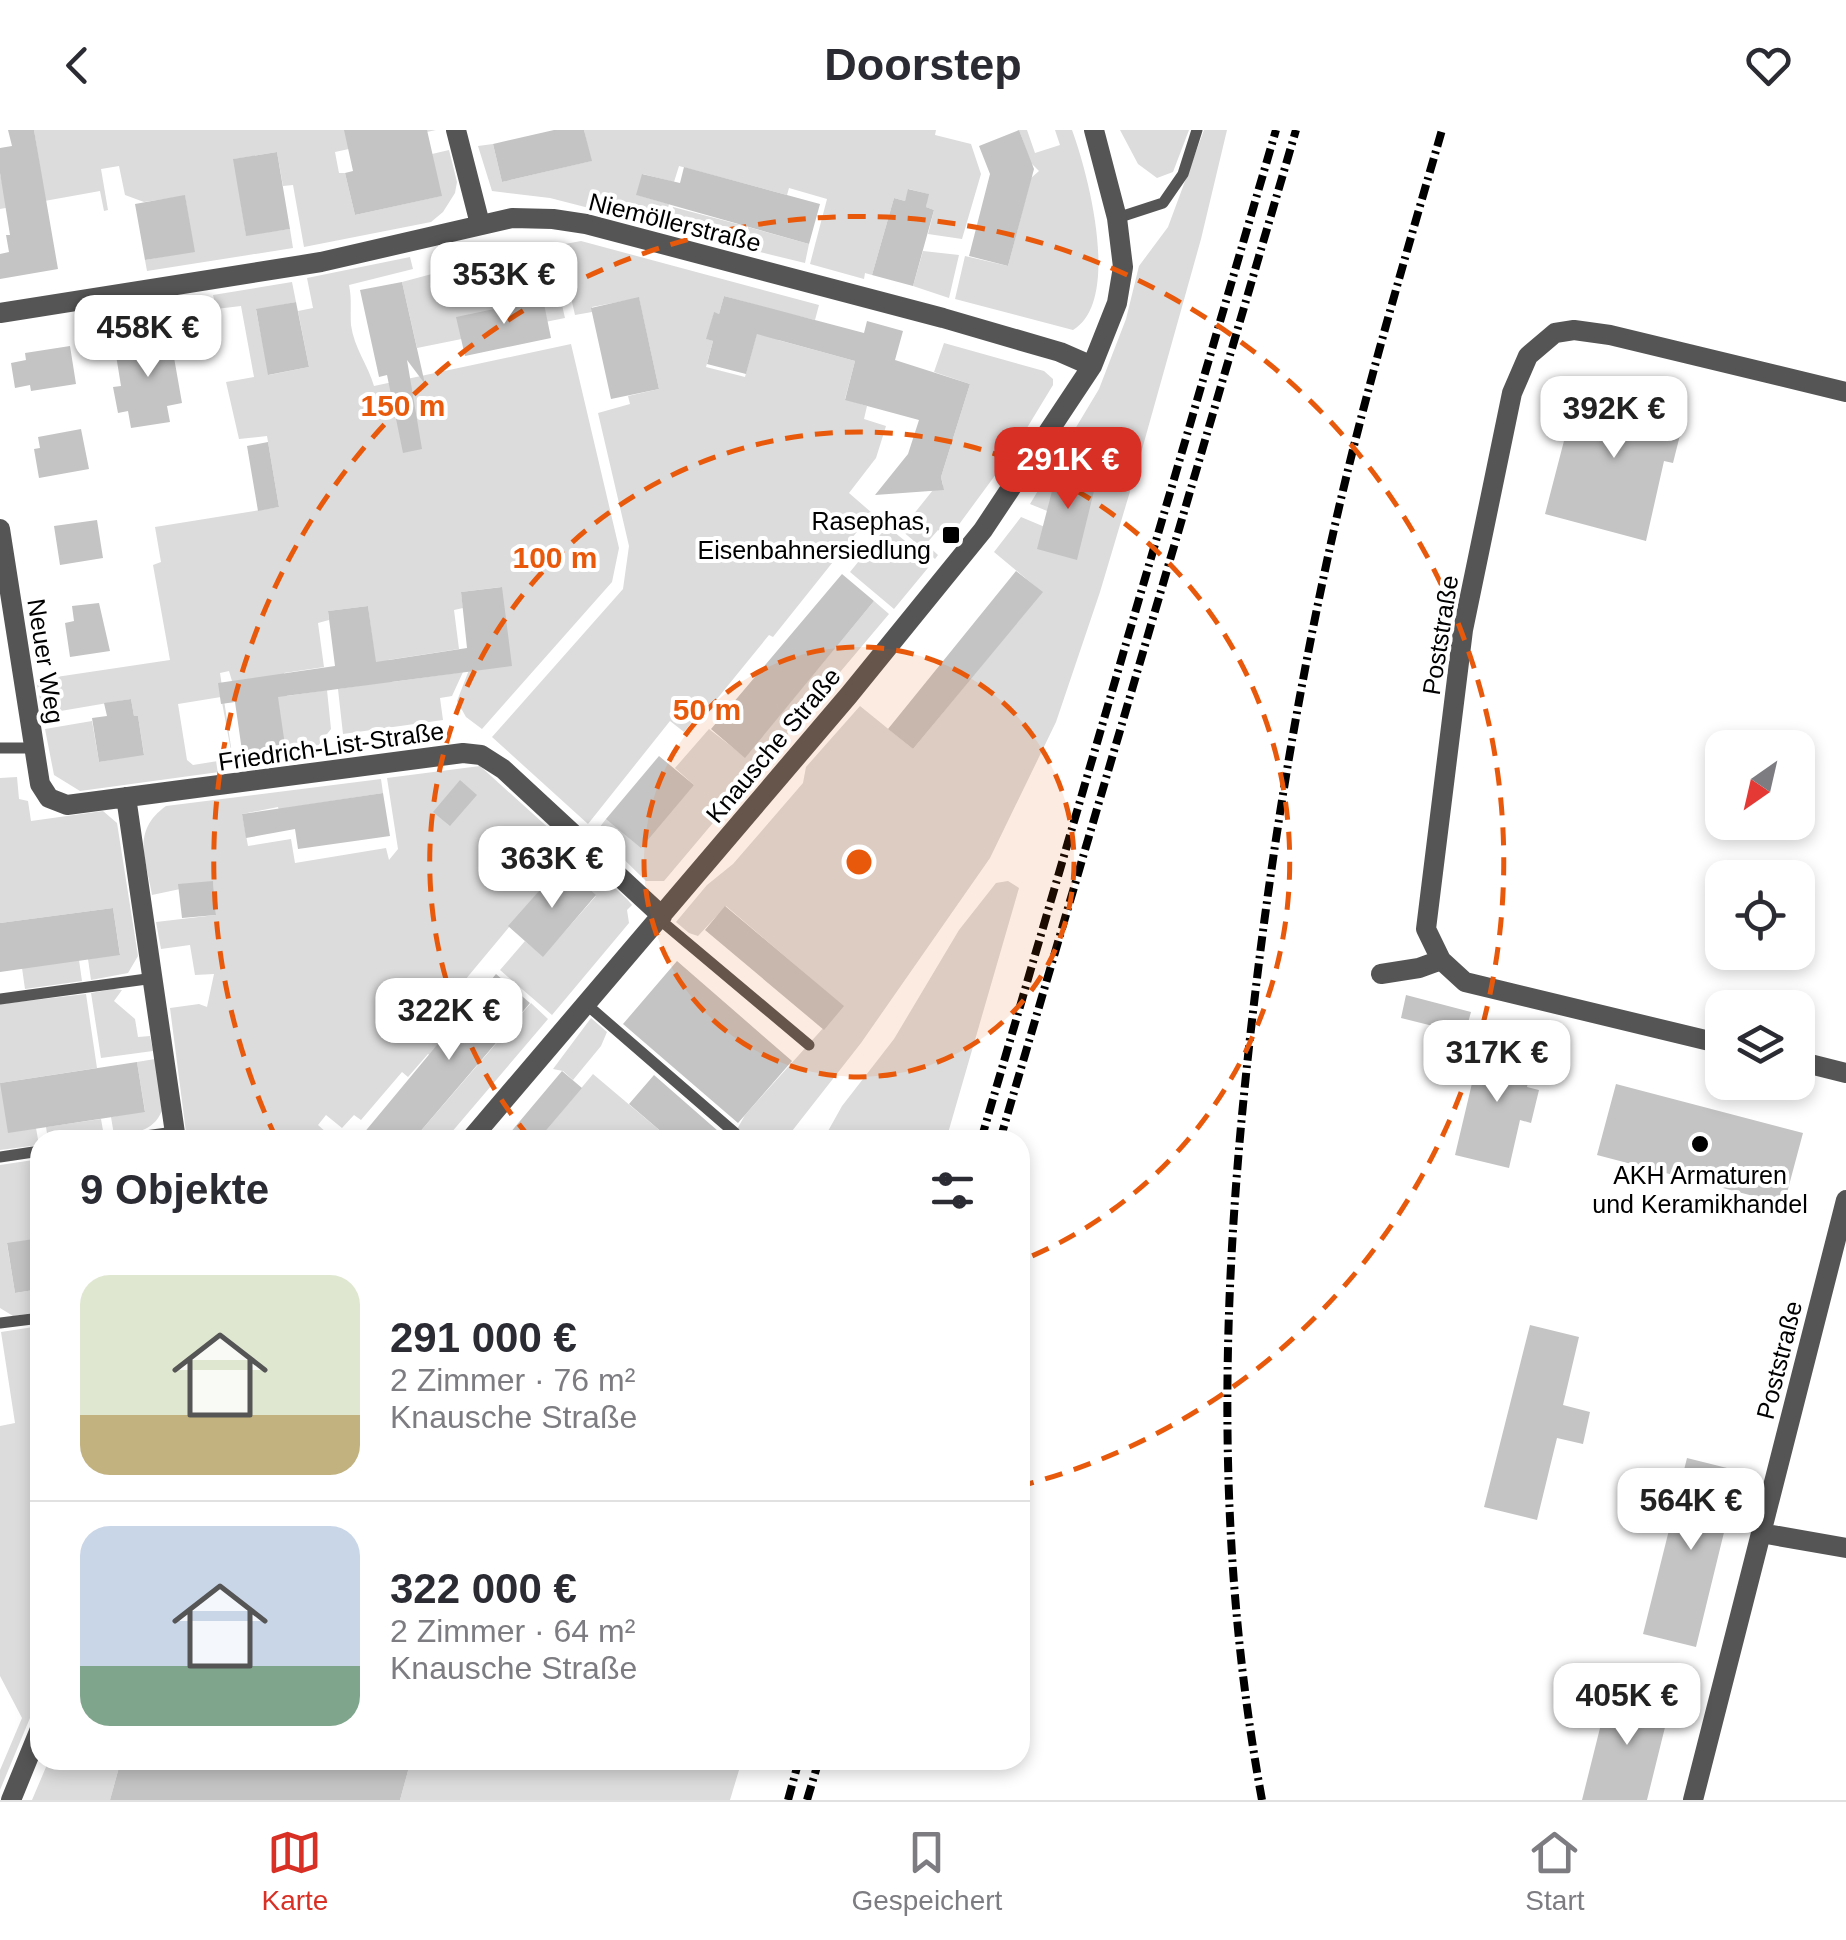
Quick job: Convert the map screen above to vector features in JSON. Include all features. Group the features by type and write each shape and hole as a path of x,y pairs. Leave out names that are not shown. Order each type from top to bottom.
{"street":[{"path":"456,130 480,224"},
{"name":"Knausche Straße","path":"479,1130 661,918 982,530 1092,366 1122,282 1122,242 1094,130"},
{"name":"Niemöllerstraße","path":"0,313 321,262 480,224 533,218 586,224 943,318 1060,352 1092,366"},
{"name":"Poststraße","path":"1441,960 1426,929 1463,630 1512,393 1528,356 1555,334 1574,330 1610,334 1846,392"},
{"name":"Neuer Weg","path":"0,530 40,784 48,798"},
{"name":"Friedrich-List-Straße","path":"48,798 67,805 463,753 481,755 503,769 661,918"},
{"path":"126,797 174,1130"},
{"path":"1381,974 1441,960 1464,982 1705,1040"},
{"path":"1815,1065 1846,1073"},
{"name":"Poststraße","path":"1693,1800 1846,1200"},
{"path":"1761,1533 1846,1548"},
{"path":"11,1800 30,1753"}],"lane":[{"path":"1117,218 1163,203 1183,174 1198,130"},
{"path":"0,748 34,748"},
{"path":"661,918 809,1045"},
{"path":"0,999 154,978"},
{"path":"586,1004 732,1130"},
{"path":"0,1157 30,1152"},
{"path":"0,1324 30,1320"}],"shaded area":[{"path":"34,130 436,130 335,152 339,173 345,173 355,215 441,196 432,154 449,150 457,182 443,212 431,222 304,247 293,185 283,186 277,152 234,159 246,235 290,229 293,248 147,271 145,260 194,251 185,196 144,202 125,195 119,166 101,169 108,210 104,211 100,191 0,209 0,173 3,187 42,181"},
{"path":"584,130 936,130 935,135 971,144 981,174 962,239 928,234 934,210 926,207 928,194 909,189 905,201 894,198 872,275 865,273 864,279 810,264 827,199 789,188 787,195 679,166 674,182 643,174 637,195 669,204 663,227 550,198 492,191 478,146 493,144 502,182 591,161"},
{"path":"1019,130 1027,130 1035,153 1060,145 1055,130 1072,130 1086,175 1097,235 1096,293 1088,315 1073,330 955,299 965,256 1008,266 1031,178 1039,171 1031,163"},
{"path":"1120,130 1189,130 1173,172 1157,178 1138,164"},
{"path":"1204,130 1227,130 1201,239 1100,592 1056,722 990,858 861,1043 793,1130 737,1130 745,1115 843,1006 726,906 698,936 676,922 803,783 806,767 860,706 913,749 1042,592 994,552 1021,517 1052,530 1057,515 1030,504 1099,389 1126,319 1139,266 1168,227"},
{"path":"673,207 741,225 736,246 667,229"},
{"path":"748,227 809,244 805,263 743,248"},
{"path":"581,241 819,305 815,320 786,313 778,340 855,361 845,399 867,406 864,419 886,426 876,458 849,493 872,513 773,637 769,635 699,721 695,718 684,732 670,721 588,824 492,737 623,589 629,546 598,413 630,404 628,396 659,389 639,298 592,307 592,312 575,315 560,249","holes":["724,296 764,307 745,377 706,367 713,341 707,339 714,313 719,314"]},
{"path":"543,246 550,252 565,318 417,348 402,282 443,271 446,281 464,277 462,266"},
{"path":"923,251 959,255 949,298 913,286"},
{"path":"410,257 413,269 349,285 351,325 374,386 571,344 619,548 612,582 482,729 466,717 457,701 501,587 461,592 463,608 454,610 459,649 388,660 392,682 463,672 452,696 440,698 443,720 343,734 338,689 378,683 368,606 328,611 329,620 318,623 324,667 284,673 287,696 327,690 331,729 307,760 245,769 243,758 286,752 232,681 229,671 220,673 234,767 221,697 178,704 187,760 193,765 218,761 219,772 80,791 54,775 45,729 92,721 99,762 144,754 131,699 43,714 36,680 170,660 153,565 161,562 155,527 279,507 267,436 239,439 226,382 254,377 241,306 216,309 213,295 292,282 296,302 256,310 269,375 309,367 298,311 313,308 307,278"},
{"path":"944,343 1044,371 1053,379 1053,385 1013,451 949,538 938,530 926,544 938,555 935,559 901,530 933,490 943,485 941,477 970,384 934,372"},
{"path":"877,518 932,563 894,609 850,572 884,530 875,521"},
{"path":"874,601 889,614 664,881 646,881 596,832 606,819 694,785 675,768 709,729 745,757"},
{"path":"480,766 627,899 632,905 627,910 629,923 552,1015 500,970 525,941 543,956 596,896 561,865 435,1016 449,1029 439,1041 452,1052 441,1064 428,1054 408,1077 402,1072 361,1120 354,1115 342,1128 326,1115 318,1125 324,1130 186,1130 170,1008 199,1004 207,1007 214,974 195,975 190,945 161,949 156,922 216,915 213,882 152,895 144,846 148,825 166,806 381,779 383,793 293,807 280,815 278,807 242,814 248,846 291,839 295,863 386,848 389,860 398,849 387,778"},
{"path":"17,777 19,799 28,801 31,821 103,811 117,823 138,956 128,973 91,980 88,959 120,954 113,908 0,923 0,778"},
{"path":"1008,881 1019,888 949,1130 829,1130 842,1106 894,1039 959,930 996,883"},
{"path":"79,960 82,981 25,989 22,968"},
{"path":"122,990 114,1001 135,1019 138,1037 150,1036 153,1051 101,1058 91,993"},
{"path":"86,994 97,1068 0,1083 0,1004"},
{"path":"531,1003 548,1019 454,1130 422,1130"},
{"path":"591,1018 607,1032 601,1046 573,1080 563,1071 553,1069"},
{"path":"155,1059 162,1111 153,1124 141,1130 113,1130 111,1117 145,1111 137,1062"},
{"path":"593,1074 659,1130 546,1130"},
{"path":"0,1083 36,1130 30,1130 30,1146 0,1150"},
{"path":"101,1119 103,1130 46,1130 46,1127"},
{"path":"30,1160 30,1240 7,1244 15,1293 30,1291 30,1313 13,1316 0,1308 0,1165"},
{"path":"30,1328 30,1718 0,1790 0,1770 22,1718 0,1676 0,1426 15,1423 1,1332"},
{"path":"45,1770 118,1770 110,1800 32,1800"},
{"path":"408,1770 739,1770 730,1800 400,1800"}],"building":[{"path":"8,130 34,130 58,269 0,279 0,254 9,252 6,235 10,235 0,173 0,148 12,146"},
{"path":"344,130 427,130 442,196 355,215 345,173 353,171"},
{"path":"554,130 584,130 592,161 502,182 493,144"},
{"path":"1019,130 1034,169 1008,266 969,256 990,174 979,146"},
{"path":"277,152 290,229 246,236 233,159"},
{"path":"684,167 820,204 809,244 636,195 642,174 680,183"},
{"path":"908,189 929,194 926,207 934,210 913,286 872,275 894,198 905,201"},
{"path":"185,195 195,252 145,260 135,204"},
{"path":"402,282 425,384 407,360 422,449 403,453 387,375 379,377 360,290"},
{"path":"724,296 864,333 867,321 903,331 895,360 970,384 941,477 944,490 875,495 908,454 919,420 845,400 855,361 757,334 746,374 707,364 713,341 706,339 714,312 719,314"},
{"path":"639,297 659,389 611,399 591,308"},
{"path":"188,299 194,326 170,331 165,302"},
{"path":"543,299 551,338 465,356 456,317"},
{"path":"296,302 309,367 268,375 256,309"},
{"path":"169,329 182,403 167,406 170,422 131,428 128,411 118,413 113,387 121,386 115,349 141,344 140,334"},
{"path":"70,346 76,384 31,391 30,385 15,388 11,363 26,360 25,353"},
{"path":"1579,383 1686,411 1673,463 1664,461 1646,541 1545,514"},
{"path":"81,429 89,469 39,478 34,449 40,448 38,437"},
{"path":"268,442 279,507 258,511 247,446"},
{"path":"1059,464 1098,475 1077,560 1037,549"},
{"path":"97,520 103,558 60,565 54,526"},
{"path":"1016,571 1043,592 913,749 888,729"},
{"path":"842,574 874,601 745,758 711,729"},
{"path":"502,587 512,666 278,697 286,752 243,758 235,702 221,704 218,683 335,666 328,611 368,606 376,662 467,648 461,592"},
{"path":"99,603 110,651 70,657 65,623 74,621 72,606"},
{"path":"131,699 144,755 99,762 92,718 107,716 104,703"},
{"path":"659,756 694,785 641,848 606,819"},
{"path":"460,780 477,795 450,826 433,812"},
{"path":"383,793 390,836 298,849 295,829 246,838 242,814"},
{"path":"562,865 596,895 543,957 508,926"},
{"path":"213,881 216,915 182,918 178,884"},
{"path":"725,906 844,1006 824,1030 705,930"},
{"path":"113,908 120,955 0,972 0,923"},
{"path":"677,961 792,1061 738,1123 623,1024"},
{"path":"496,974 530,1003 422,1130 366,1130"},
{"path":"1406,995 1471,1012 1465,1034 1401,1018"},
{"path":"1482,1041 1535,1053 1527,1087 1539,1090 1531,1123 1520,1120 1509,1168 1455,1155"},
{"path":"137,1062 145,1112 8,1133 0,1083"},
{"path":"562,1071 582,1088 546,1130 512,1130"},
{"path":"654,1075 717,1130 659,1130 629,1104"},
{"name":"AKH Armaturen und Keramikhandel","path":"1616,1084 1803,1133 1784,1204 1597,1155"},
{"path":"30,1240 30,1291 15,1293 7,1243"},
{"path":"1530,1325 1579,1337 1563,1405 1590,1412 1583,1444 1557,1438 1537,1520 1484,1507"},
{"path":"1687,1458 1739,1471 1696,1647 1643,1634"},
{"path":"1610,1688 1671,1703 1647,1800 1582,1800"},
{"path":"118,1770 408,1770 400,1800 110,1800"}],"railway":[{"path":"984,1130 1276,130"},
{"path":"1003,1130 1296,130"},
{"path":"1262,1800 1246,1699 1229,1498 1230,1298 1244,1097 1271,874 1312,635 1361,419 1442,130"},
{"path":"788,1800 796,1770"},
{"path":"807,1800 816,1770"}],"place":[{"name":"Rasephas, Eisenbahnersiedlung","path":"951,535"},
{"name":"AKH Armaturen und Keramikhandel","path":"1700,1144"}]}
